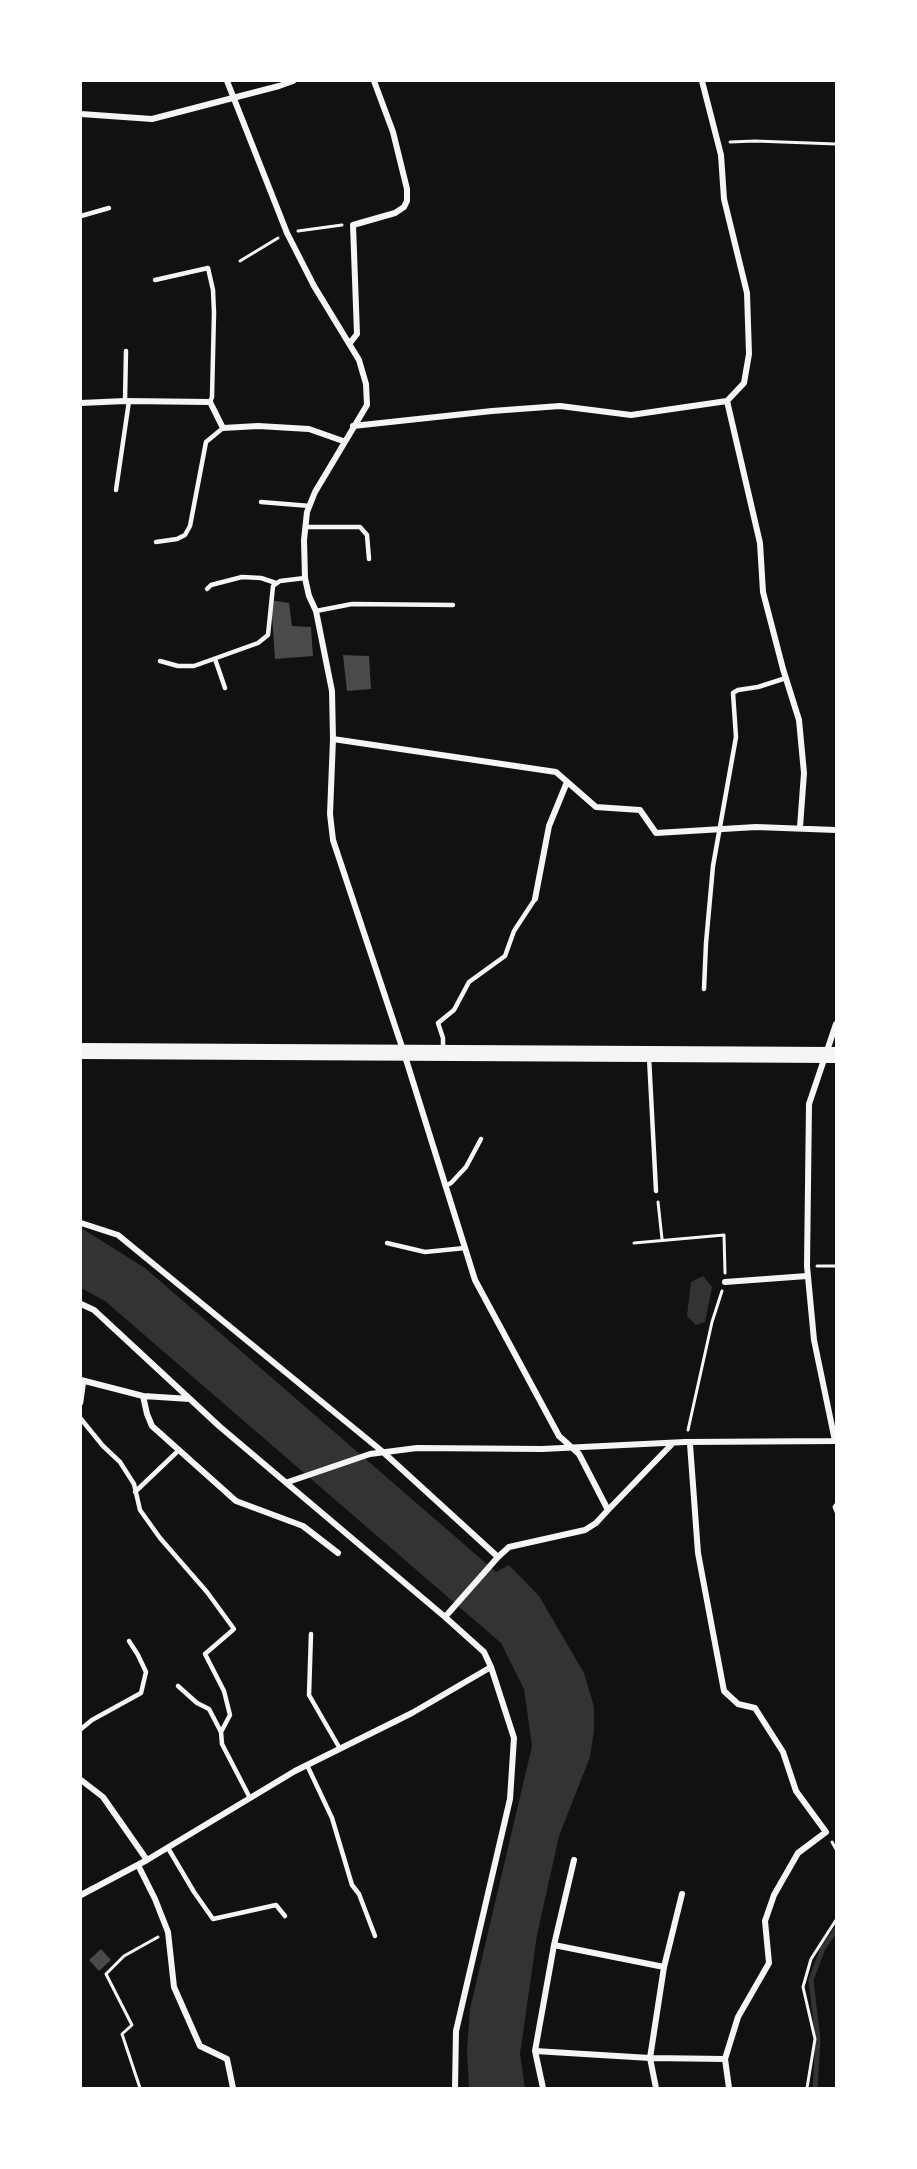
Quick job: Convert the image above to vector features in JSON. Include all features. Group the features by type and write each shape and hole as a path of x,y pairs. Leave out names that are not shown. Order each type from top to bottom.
{"highway":[{"path":"81,1051 831,1055"}],"street":[{"path":"227,81 287,233 314,285 359,360 366,384 367,405 343,441 315,492 304,540 305,578 309,596 316,611 332,692 330,814 333,840 404,1053 475,1280 559,1436 579,1454 608,1510"},
{"path":"81,114 152,119 279,87 293,81"},
{"path":"350,343 357,334 353,225 395,213 404,207 407,201 407,189 393,132 374,81"},
{"path":"353,426 560,406 631,415 727,400 744,383 749,354 747,293 724,199 721,154 702,81"},
{"path":"727,400 760,543 763,591 786,678 800,720 804,773 800,827"},
{"path":"81,403 210,402 223,428 258,426 309,429 343,441"},
{"path":"333,739 556,772 596,807 640,810 656,833 720,828 800,827 836,830"},
{"path":"535,899 549,826 567,782"},
{"path":"290,1481 370,1454 417,1448 542,1449 673,1443 835,1441 814,1340 807,1266 809,1104 831,1055 836,1024"},
{"path":"81,1223 118,1235 383,1452 498,1557"},
{"path":"725,1282 807,1276"},
{"path":"81,1304 94,1310 219,1426 290,1481 484,1652 514,1738 510,1799 456,2031 455,2088"},
{"path":"83,1381 143,1396 190,1399"},
{"path":"143,1396 147,1414 153,1426 236,1501 303,1526 338,1554"},
{"path":"445,1617 509,1547 585,1530 596,1523 673,1443"},
{"path":"687,1443 698,1553 724,1691 738,1704 755,1708 783,1752 796,1791 826,1832 798,1853 774,1895 765,1921 769,1962 738,2017 725,2059 729,2088"},
{"path":"81,1895 168,1848 339,1747 412,1713 490,1667"},
{"path":"81,1780 103,1797 147,1860"},
{"path":"543,2088 535,2051 554,1945 574,1860"},
{"path":"138,1865 168,1932 174,1987 200,2046 227,2059 233,2088"},
{"path":"656,2088 650,2058 664,1967 682,1894"},
{"path":"554,1945 664,1967"},
{"path":"535,2051 650,2058 725,2059"}],"lane":[{"path":"81,216 109,208"},
{"path":"155,280 208,268 213,291 214,313 212,398 210,402"},
{"path":"116,490 127,401 126,351"},
{"path":"156,542 177,539 185,535 190,526 206,442 223,428"},
{"path":"261,501 310,506"},
{"path":"306,527 360,527 367,535 369,559"},
{"path":"207,589 211,585 242,577 261,578 276,584"},
{"path":"160,661 185,666 215,659 258,643 268,635 273,586 280,581 305,578"},
{"path":"316,611 352,604 453,605"},
{"path":"215,659 225,688"},
{"path":"704,989 711,888 736,736 733,693 786,678"},
{"path":"442,1053 443,1038 438,1023 454,1010 469,982 505,956 514,931 535,899"},
{"path":"649,1054 656,1191"},
{"path":"445,1186 451,1183 466,1167 480,1139"},
{"path":"387,1243 425,1252 465,1248"},
{"path":"81,1403 83,1381"},
{"path":"81,1419 103,1446 120,1462 134,1484 140,1510 160,1538 207,1592 234,1629 205,1654 224,1691 230,1715 221,1732"},
{"path":"135,1492 179,1450"},
{"path":"311,1634 309,1695 339,1747"},
{"path":"81,1729 92,1720 141,1693 146,1672 129,1641"},
{"path":"178,1686 197,1703 209,1709 221,1732 222,1744 250,1798"},
{"path":"307,1765 332,1818 352,1885 359,1894 375,1936"},
{"path":"168,1848 213,1919 276,1905 285,1916"}],"path":[{"path":"718,142 836,144"},
{"path":"656,1191 662,1239"},
{"path":"634,1243 724,1235 725,1282 712,1322 687,1443"},
{"path":"807,1266 836,1266"},
{"path":"836,1504 834,1507 836,1512"},
{"path":"807,2088 815,2039 803,1987 811,1959 836,1920"},
{"path":"140,2088 122,2034 132,2025 106,1974 124,1956 168,1932"}],"shaded area":[{"path":"81,1228 145,1268 496,1572 509,1565 539,1596 584,1673 594,1707 594,1731 590,1757 559,1836 537,1935 520,2054 525,2088 469,2088 467,2050 470,2009 532,1746 524,1689 501,1643 105,1301 81,1288"},
{"path":"703,1276 712,1287 705,1322 696,1325 687,1316 691,1282"}],"building":[{"path":"271,600 289,603 292,626 311,627 313,656 275,659"},
{"path":"343,655 369,656 371,689 347,691"},
{"path":"101,1949 111,1960 99,1971 89,1960"}],"waterway":[{"path":"815,2088 818,2040 811,1980 823,1948 836,1930"}]}
